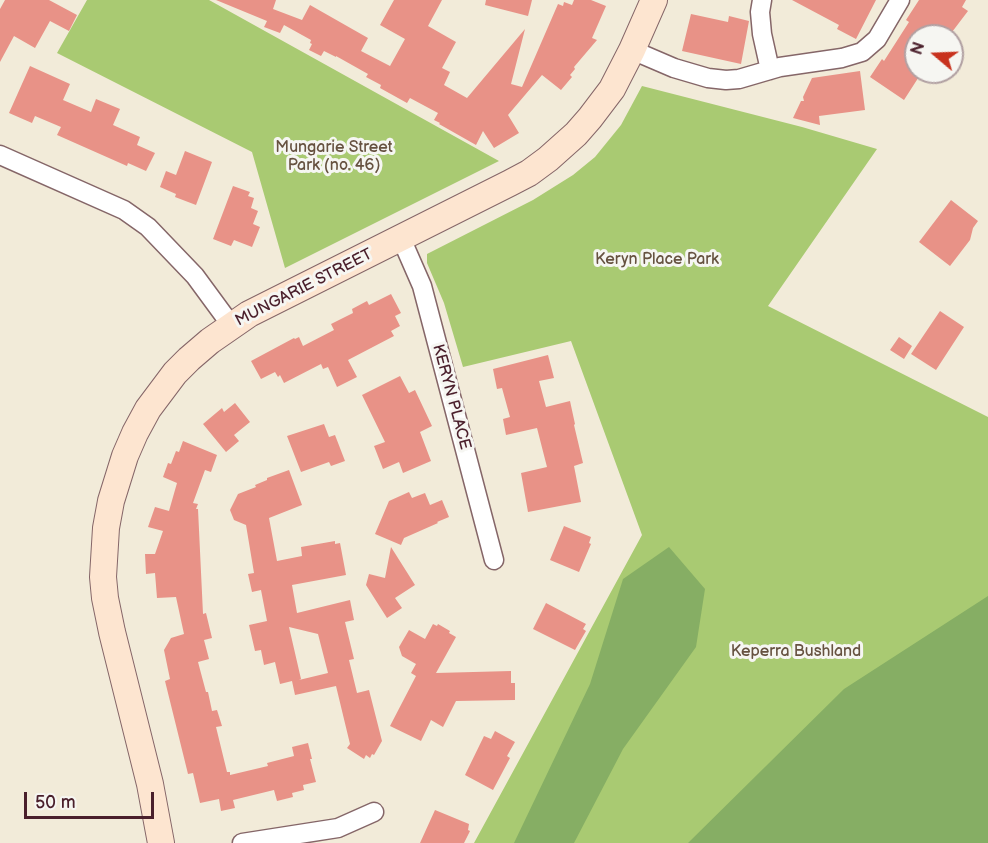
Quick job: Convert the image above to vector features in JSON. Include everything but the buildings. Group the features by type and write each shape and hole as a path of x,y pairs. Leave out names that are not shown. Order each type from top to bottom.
{"street":[{"name":"MUNGARIE STREET","path":"161,843 150,784 112,632 105,598 104,577 106,528 111,501 125,456 148,409 175,373 231,325 268,304 519,178 555,154 576,134 612,89 654,0"},
{"path":"762,0 760,12 762,34 770,70"},
{"path":"632,50 682,71 719,80 739,79 787,66 842,58 862,52 877,39 900,0"},
{"path":"0,155 123,210 148,227 195,276 231,325"},
{"name":"KERYN PLACE","path":"401,238 422,286 494,560"},
{"path":"242,843 338,828 374,812"}],"green space":[{"name":"Mungarie Street Park (no. 46)","path":"87,0 209,0 499,161 285,268 252,152 57,53"},
{"name":"Keperra Bushland","path":"642,86 802,127 877,149 768,306 988,417 988,843 474,843 642,535 571,341 463,367 444,303 427,263 427,254 533,200 573,175 595,157 621,125"},
{"path":"669,547 705,589 696,647 623,749 574,843 514,843 590,684 623,579"},
{"path":"988,596 988,843 688,843 844,689"}],"park label":[{"name":"Keryn Place Park","path":"657,260"}]}
